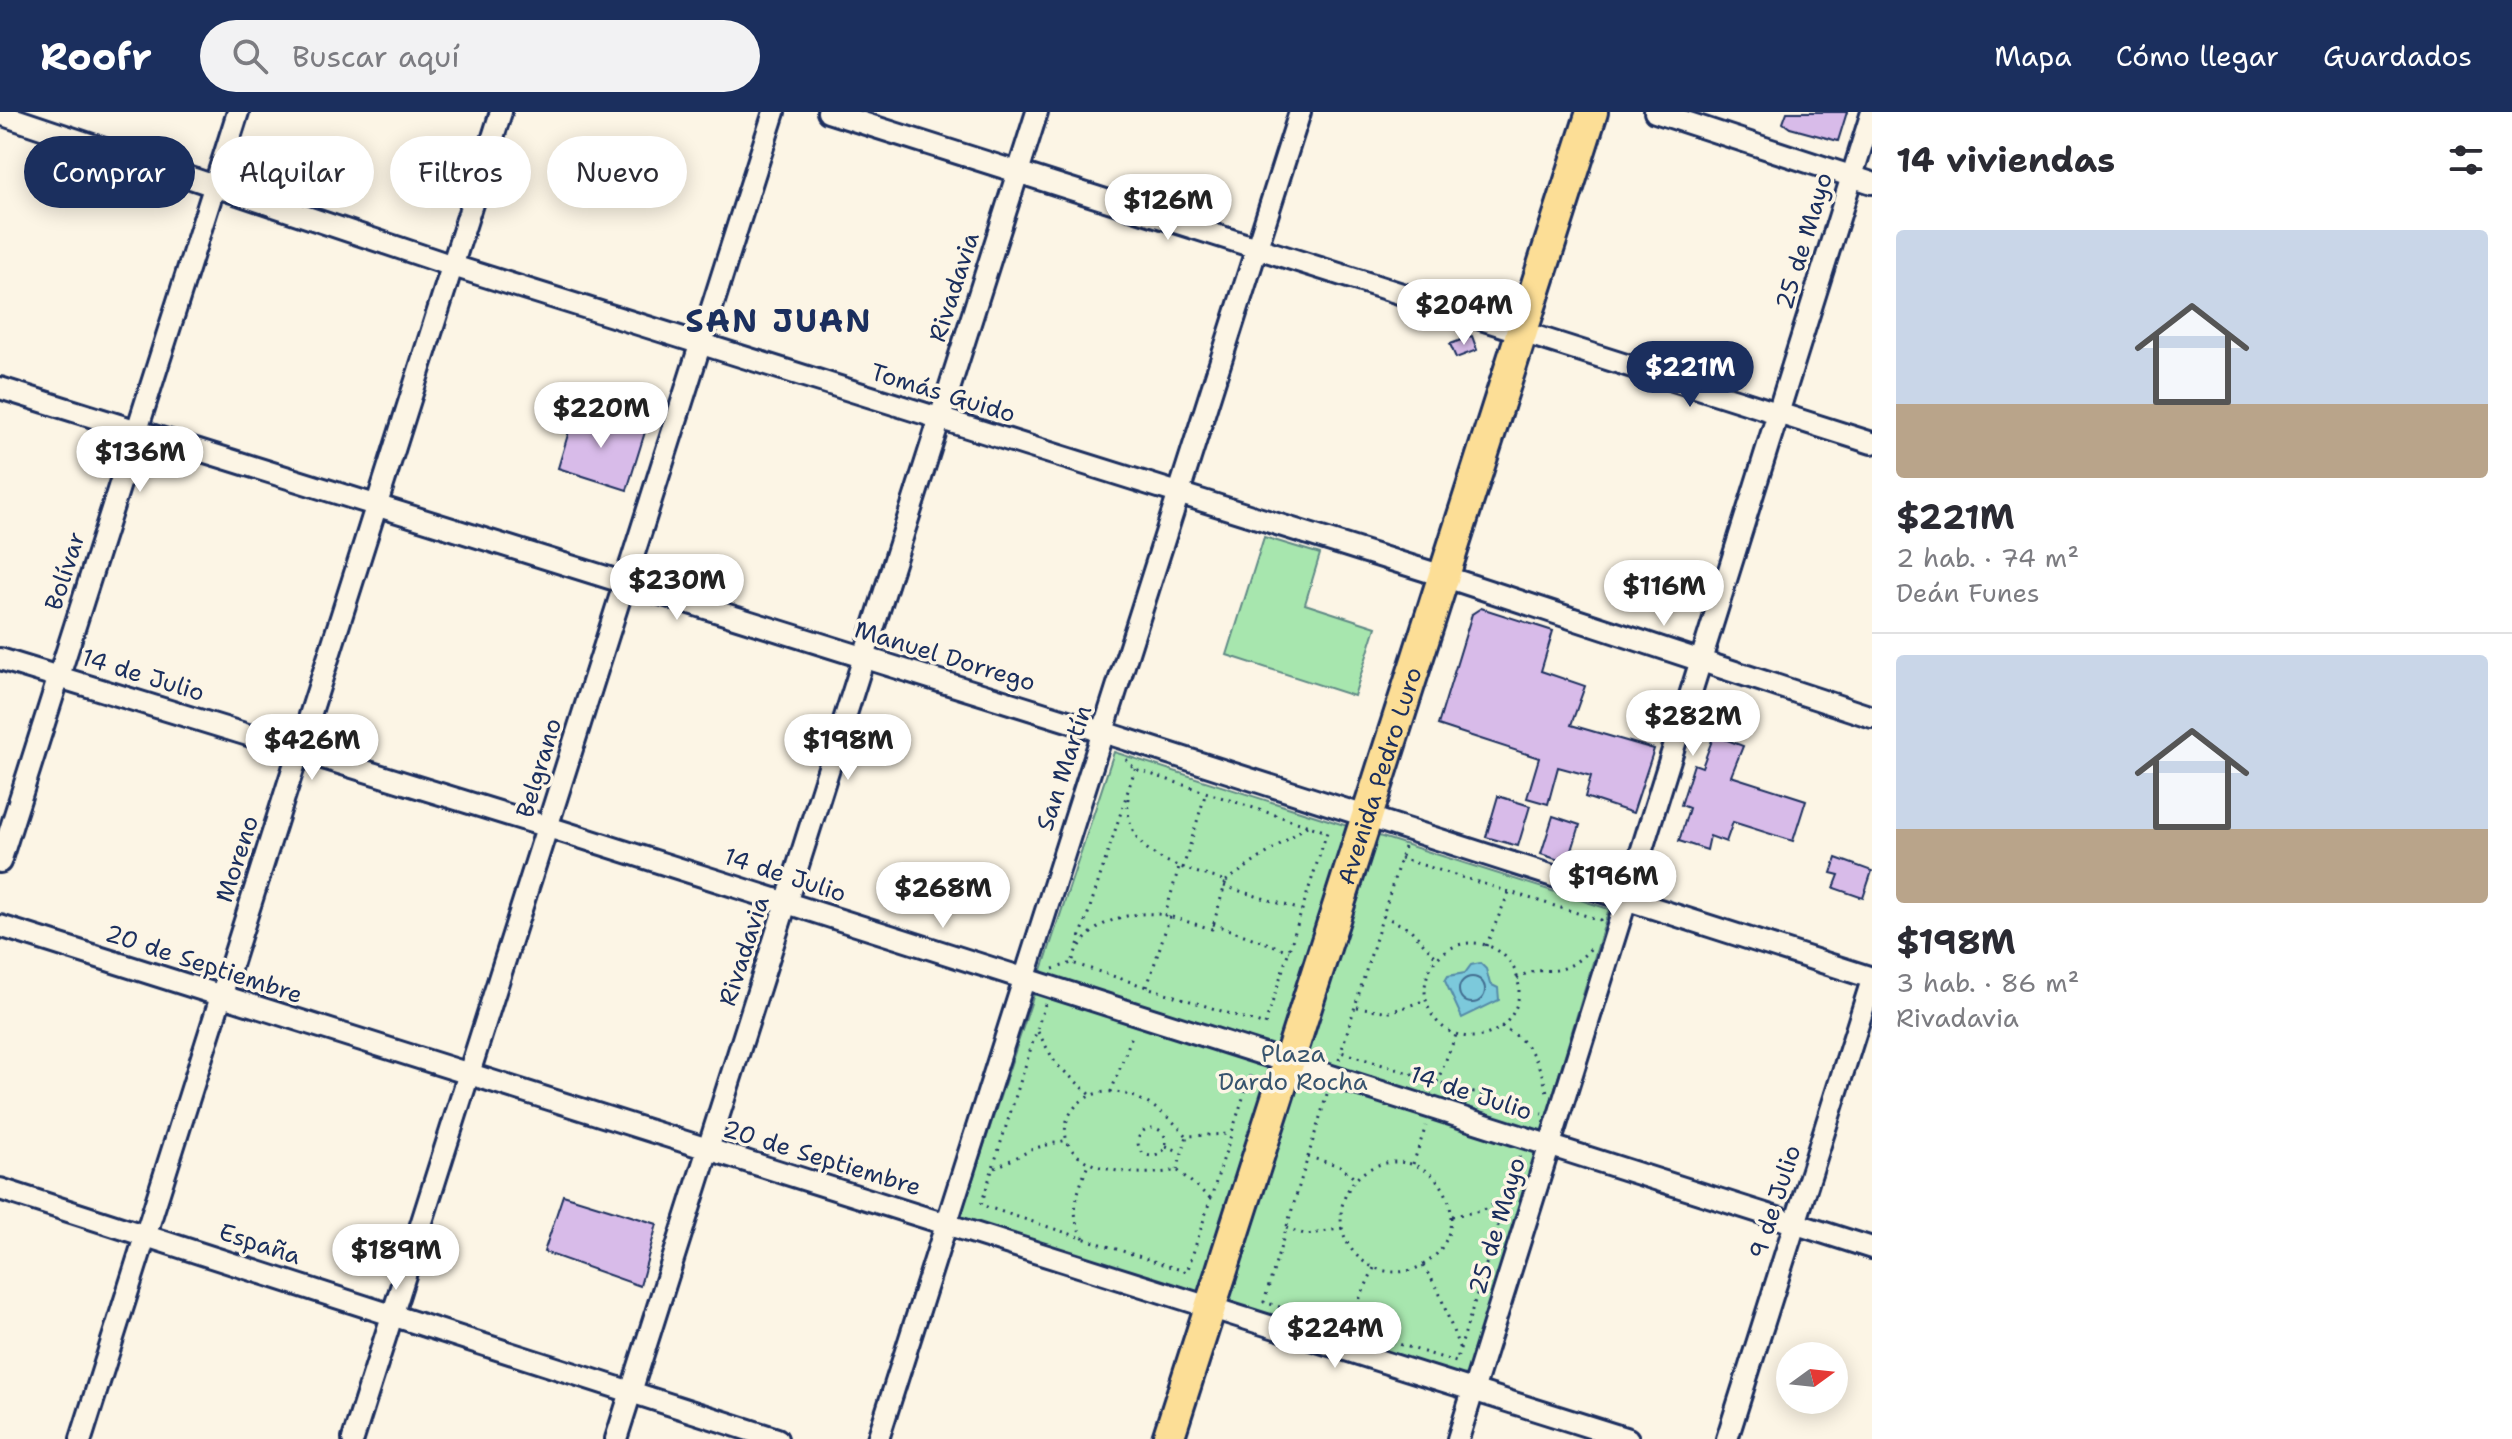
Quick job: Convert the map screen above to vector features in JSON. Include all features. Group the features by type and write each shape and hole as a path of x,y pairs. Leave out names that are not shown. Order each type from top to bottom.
{"main road":[{"name":"Avenida Pedro Luro","path":"1168,1439 1592,112"}],"street":[{"name":"Bolívar","path":"231,136 238,112"},
{"name":"Moreno","path":"81,1439 501,112"},
{"name":"Belgrano","path":"353,1439 774,112"},
{"path":"828,112 1872,443"},
{"name":"Rivadavia","path":"616,1439 1037,112"},
{"name":"San Martín","path":"878,1439 1300,112"},
{"path":"1655,112 1872,183"},
{"name":"25 de Mayo","path":"1458,1439 1872,112"},
{"name":"Tomás Guido","path":"0,114 211,186"},
{"name":"Bolívar","path":"0,862 211,200"},
{"name":"Tomás Guido","path":"278,208 700,345 1443,576 1700,663 1872,717"},
{"name":"Manuel Dorrego","path":"0,388 1103,732 1872,979"},
{"name":"14 de Julio","path":"0,659 548,827 1872,1248"},
{"name":"20 de Septiembre","path":"0,926 1628,1439"},
{"name":"9 de Julio","path":"1727,1439 1872,979"},
{"name":"España","path":"0,1189 777,1439"}],"path":[{"path":"1135,769 1206,792 1327,832 1265,1025 1072,963 1135,769"},
{"path":"1128,790 1127,813 1134,833 1168,865 1302,910"},
{"path":"1147,987 1206,792"},
{"path":"1076,953 1092,930 1107,922 1142,914 1167,915 1212,929 1225,883 1307,826"},
{"path":"1552,1079 1542,1114 1341,1052 1400,858 1600,920 1596,933"},
{"path":"1486,946 1509,892"},
{"path":"1383,916 1410,929 1437,958"},
{"path":"1213,924 1289,951"},
{"path":"1462,944 1486,946 1502,954 1517,979 1516,1007 1501,1027 1484,1036 1456,1035 1434,1019 1426,1000 1426,980 1437,958 1462,944"},
{"path":"1517,979 1534,972 1570,968 1592,947 1588,961"},
{"path":"1355,1007 1370,1012 1390,1012 1426,1000"},
{"path":"1047,1001 981,1205 1086,1240 1187,1272 1252,1068"},
{"path":"1501,1027 1522,1039 1529,1048 1548,1094"},
{"path":"1111,1092 1134,1030"},
{"path":"1038,1032 1056,1064 1091,1095"},
{"path":"1437,1082 1456,1035"},
{"path":"1329,1089 1264,1302 1456,1362 1521,1148"},
{"path":"1177,1170 1145,1176 1125,1175 1089,1162 1067,1140 1066,1126 1070,1114 1091,1095 1111,1092 1148,1104 1187,1136 1231,1134"},
{"path":"1413,1164 1428,1119"},
{"path":"1146,1129 1160,1130 1166,1137 1166,1146 1156,1156 1147,1155 1140,1149 1140,1135 1146,1129"},
{"path":"1177,1170 1187,1136"},
{"path":"995,1168 1035,1148 1067,1140"},
{"path":"1166,1146 1182,1152"},
{"path":"1308,1157 1341,1166 1356,1180"},
{"path":"1086,1240 1077,1229 1076,1203 1089,1162"},
{"path":"1388,1162 1413,1164 1440,1183 1449,1201 1452,1216 1445,1244 1423,1266 1407,1272 1374,1268 1351,1249 1343,1228 1344,1200 1356,1180 1375,1166 1388,1162"},
{"path":"1177,1170 1210,1198"},
{"path":"1452,1216 1481,1211 1506,1198"},
{"path":"1286,1228 1307,1235 1343,1228"},
{"path":"1423,1266 1438,1289 1460,1350"},
{"path":"1346,1328 1374,1268"}],"green space":[{"path":"1264,537 1320,554 1305,604 1376,627 1354,696 1227,655"},
{"name":"Plaza Dardo Rocha","path":"1114,752 1609,909 1467,1380 959,1221"}],"water":[{"path":"1480,963 1486,969 1490,984 1498,988 1499,1000 1462,1018 1445,981 1448,976 1465,973 1471,965"}],"building":[{"path":"1787,112 1847,112 1838,141 1790,128 1783,123"},
{"path":"1472,336 1477,350 1456,358 1450,344"},
{"path":"575,411 645,432 627,490 558,468"},
{"path":"1481,608 1553,631 1541,671 1585,686 1571,725 1654,749 1633,813 1585,797 1591,776 1558,767 1548,804 1527,798 1539,758 1438,725 1472,614"},
{"path":"1714,735 1743,746 1731,776 1806,800 1793,841 1733,822 1726,842 1710,836 1707,850 1679,841 1689,808 1681,805 1694,764 1702,767"},
{"path":"1498,796 1530,806 1518,846 1486,837"},
{"path":"1553,816 1580,825 1568,863 1541,854"},
{"path":"1836,858 1872,871 1863,898 1834,888 1839,875 1831,873"},
{"path":"563,1195 657,1224 640,1286 544,1252"}],"district":[{"name":"SAN JUAN","path":"779,320"}]}
